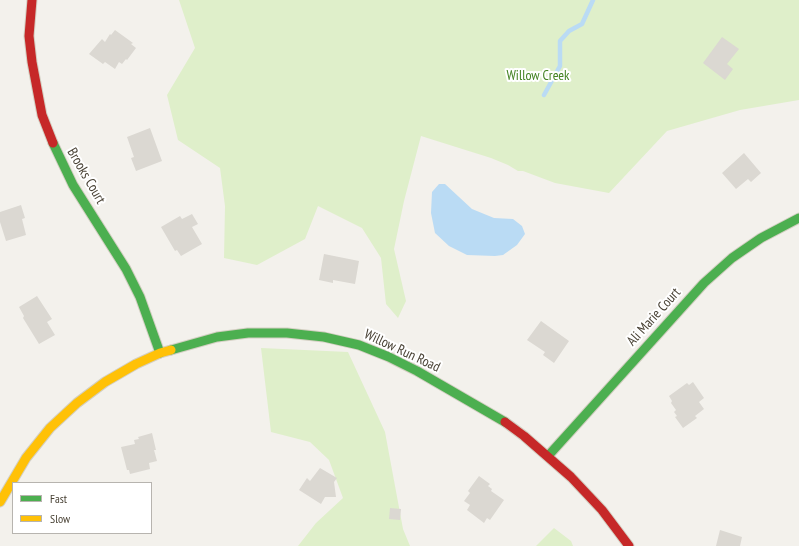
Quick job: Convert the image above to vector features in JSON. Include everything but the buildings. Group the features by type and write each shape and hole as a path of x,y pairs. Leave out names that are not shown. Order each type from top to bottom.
{"street":[{"name":"Brooks Court","path":"32,0 29,36 32,62 42,115 56,151 73,185 126,269 140,297 160,353"},
{"name":"Ali Marie Court","path":"548,456 704,283 732,258 761,238 799,218"},
{"name":"Willow Run Road","path":"0,502 26,458 50,428 77,403 105,382 136,364 160,353 217,337 248,332 287,333 324,337 359,345 389,357 417,371 497,417 524,436 571,477 598,505 629,546"}],"green space":[{"name":"Willow Creek","path":"179,0 799,0 799,100 740,110 667,131 609,193 555,183 523,171 518,171 491,158 421,136 404,201 394,249 406,301 398,318 386,304 381,258 362,228 318,206 305,239 257,265 224,258 225,206 220,168 178,140 167,95 195,48"},
{"path":"261,348 348,352 385,432 403,529 410,546 298,546 316,523 343,498 329,460 310,442 271,432"},
{"path":"554,528 571,541 573,546 536,546"}],"water":[{"path":"439,184 445,184 472,209 494,218 513,219 522,226 525,234 517,245 503,255 467,255 449,246 435,233 431,213 432,192"}],"waterway":[{"path":"544,95 560,66 560,41 569,31 582,24 593,0"}],"traffic: fast":[{"path":"53,143 73,185 126,269 140,297 160,353"},
{"path":"548,456 704,283 732,258 761,238 799,218"},
{"path":"171,350 217,337 248,333 287,333 324,337 359,345 389,357 417,371 505,422"}],"traffic: slow":[{"path":"0,502 26,458 50,428 77,403 105,382 136,364 160,353 171,350"}],"traffic: jam":[{"path":"32,0 29,36 32,62 42,115 53,143"},
{"path":"505,422 524,436 571,477 602,510 629,546"}]}
